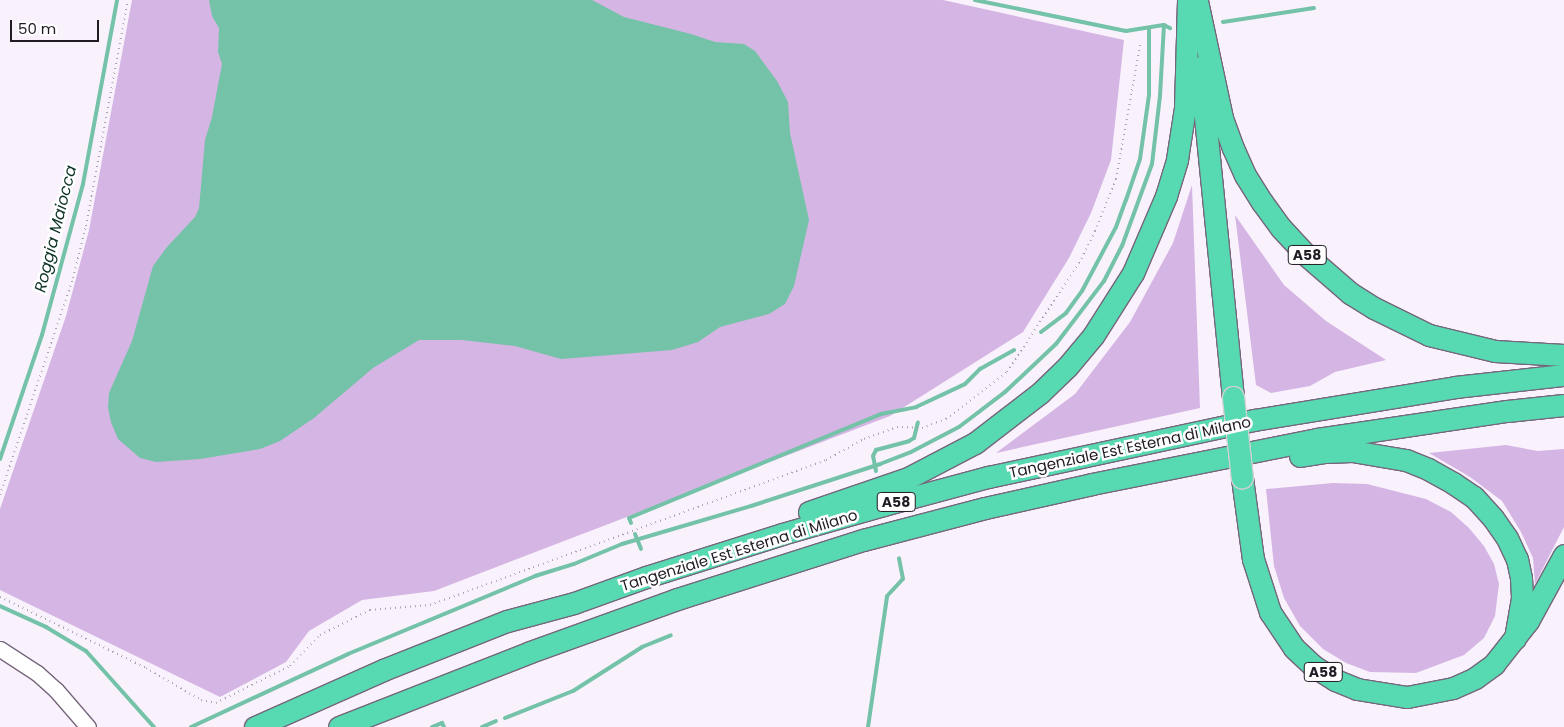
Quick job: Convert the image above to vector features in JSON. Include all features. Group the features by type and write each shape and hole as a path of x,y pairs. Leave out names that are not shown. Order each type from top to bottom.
{"highway":[{"name":"A58","path":"646,578 664,562 691,548 863,494 944,461 975,443 1009,418 1067,367 1093,336 1133,273 1166,196 1177,159 1185,108 1188,0"},
{"name":"A58","path":"1193,0 1233,397 1253,559 1270,612 1294,648 1313,666 1335,680 1357,689 1381,695 1407,697 1433,694 1453,688 1475,678 1494,664 1528,621 1564,555"},
{"name":"A58","path":"1197,0 1222,118 1233,148 1262,202 1281,228 1305,254 1358,298 1392,317 1429,334 1495,351 1564,355"},
{"name":"Tangenziale Est Esterna di Milano","path":"255,727 374,674 499,624 574,603 782,534 950,487 1190,432 1379,399 1564,375"},
{"name":"Tangenziale Est Esterna di Milano","path":"340,727 530,652 748,574 863,540 985,508 1092,484 1342,434 1564,405"},
{"name":"A58","path":"1092,484 1204,472 1324,452 1352,452 1406,460 1428,468 1454,482 1474,497 1493,518 1507,538 1516,559 1521,578 1520,620 1515,638"}],"street":[{"path":"0,649 36,673 56,690 88,727"}],"path":[{"path":"0,495 73,278 86,226 128,0"},
{"path":"0,597 146,668 202,700 216,703 290,666 320,635 370,610 430,605 826,460 864,439 897,427 922,428 946,419 1008,372 1080,263 1096,231 1116,179 1140,45"}],"shaded area":[{"path":"132,0 943,0 1124,40 1111,160 1091,213 1069,258 1023,332 890,416 434,591 362,600 309,631 286,662 220,697 0,590 0,509 66,316 89,230"},
{"path":"209,0 592,0 624,17 715,42 744,44 755,51 777,81 788,102 790,133 809,220 794,286 785,304 769,314 720,327 698,342 672,350 561,359 515,346 462,340 419,340 373,368 314,418 280,441 260,449 200,459 156,462 140,458 118,439 108,408 109,393 132,341 153,266 167,247 195,217 199,208 205,140 212,117 222,64 218,52 219,28 212,16"},
{"path":"1192,185 1200,408 996,453 1075,394 1130,322 1173,243"},
{"path":"1235,215 1284,285 1326,321 1386,360 1335,372 1310,386 1271,393 1256,385"},
{"path":"1506,445 1538,451 1564,449 1564,527 1535,584 1533,558 1521,532 1502,501 1470,477 1429,453"},
{"path":"1333,483 1367,484 1426,499 1451,512 1469,528 1484,546 1494,564 1499,584 1495,616 1484,638 1464,655 1416,673 1370,672 1346,663 1323,649 1300,626 1284,598 1274,566 1266,489"}],"waterway":[{"name":"Roggia Maiocca","path":"0,459 42,335 83,184 117,0"},
{"path":"975,0 1126,31 1164,25 1170,28"},
{"path":"1223,22 1314,8"},
{"path":"191,727 348,654 535,576 574,564 622,544 751,506 880,464 911,452 959,427 1005,392 1056,344 1104,281 1122,246 1152,164 1160,96 1164,25"},
{"path":"1041,332 1066,313 1082,291 1116,227 1126,200 1140,159 1149,95 1149,29"},
{"path":"631,523 629,518 881,414 916,407 965,384 980,369 1014,350"},
{"path":"876,471 873,456 876,450 914,438 918,422"},
{"path":"635,534 641,549"},
{"path":"868,727 887,596 903,579 899,558"},
{"path":"0,606 46,627 86,651 154,727"},
{"path":"505,718 573,691 642,647 671,635"},
{"path":"482,727 496,721"},
{"path":"432,727 442,723 444,727"}]}
